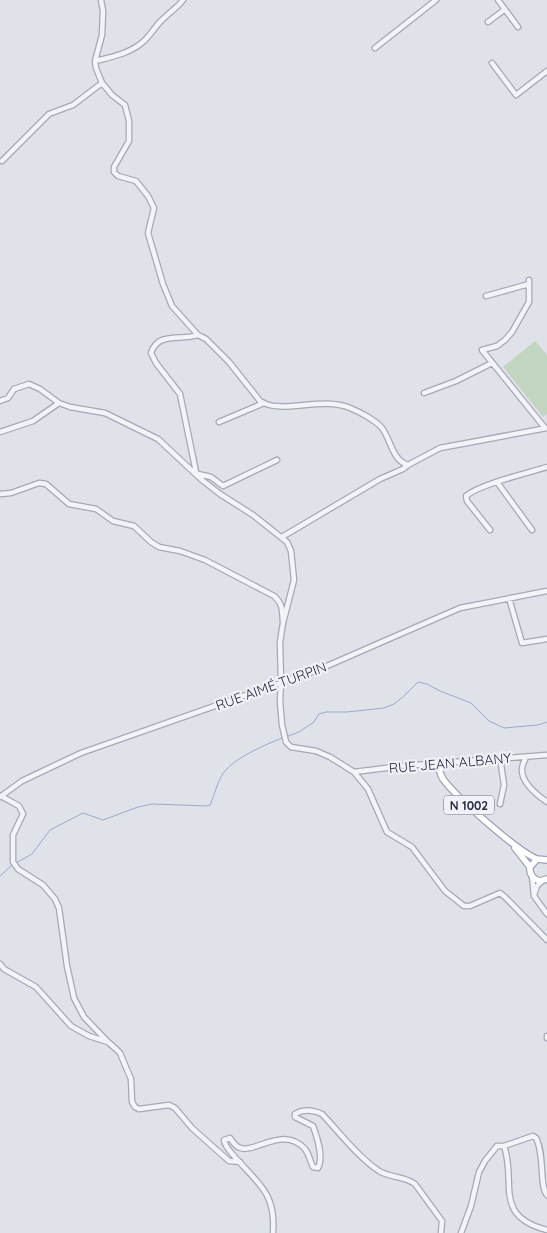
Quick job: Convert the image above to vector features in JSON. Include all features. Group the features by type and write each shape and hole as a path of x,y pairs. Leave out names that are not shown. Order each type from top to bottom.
{"main road":[{"name":"N 1002","path":"439,764 439,770 443,778 463,800 509,840 537,859"},
{"name":"N 1002","path":"509,840 530,867"},
{"path":"546,859 537,859 530,867 531,875 537,880 546,880"}],"street":[{"path":"95,61 122,54 144,42 163,19 178,7 183,0"},
{"path":"375,48 436,0"},
{"path":"498,0 518,27"},
{"path":"102,2 102,35 95,61 102,84 125,105 130,120 129,141 114,167 114,172 118,176 136,181 148,196 154,211 148,233 163,284 172,306 198,335 206,339 229,362 264,404 273,407 318,403 350,408 381,427 398,458 403,464 408,465"},
{"path":"488,22 504,10"},
{"path":"492,63 516,95 547,71"},
{"path":"2,161 50,114 73,105 102,84"},
{"path":"282,537 380,479 403,470 408,465 440,448 546,428 482,350 497,346 512,332 529,302 529,282 486,296"},
{"path":"197,473 180,394 156,364 151,354 155,343 166,338 198,335"},
{"path":"424,393 492,363"},
{"path":"0,402 8,398 14,389 29,384 40,388 60,403 70,407 105,413 158,439 197,473 202,480 282,537 287,542 291,552 294,580 283,624 279,658 282,683 280,702 286,742 291,747 316,751 330,757 354,772 368,789 387,832 412,847 445,891 464,906 470,906 500,893 547,940"},
{"path":"0,432 32,421 60,403"},
{"path":"220,422 264,404"},
{"path":"197,473 211,477 223,486 277,460"},
{"path":"490,530 467,501 466,496 497,482 547,467"},
{"path":"497,482 532,530"},
{"path":"0,494 11,493 39,483 46,484 69,504 96,509 113,521 134,526 158,547 180,551 205,560 274,596 280,601 282,607 283,624"},
{"name":"RUE AIMÉ TURPIN","path":"1,796 22,781 81,753 320,669 460,608 547,591"},
{"path":"509,598 522,643 547,639"},
{"name":"RUE JEAN ALBANY","path":"354,772 402,766 547,755"},
{"path":"526,757 522,767 524,778 536,793 547,802"},
{"path":"500,758 504,785 500,804"},
{"path":"1,796 19,806 23,814 13,835 14,864 42,885 54,898 59,908 67,966 74,998 84,1017 120,1053 131,1079 132,1102 135,1107 139,1109 169,1105 175,1108 192,1128 229,1161 240,1162"},
{"path":"531,875 534,896 547,914"},
{"path":"534,896 537,886 546,880"},
{"path":"0,964 4,969 36,987 71,1026 89,1036 108,1042"},
{"path":"273,1233 270,1199 261,1185 224,1144 224,1140 230,1138 238,1147 247,1148 275,1139 291,1140 304,1147 313,1167 318,1168 320,1166 320,1156 313,1126 295,1117 295,1114 298,1112 316,1111 322,1114 378,1170 388,1175 410,1180 416,1184 442,1221 441,1233"},
{"path":"461,1233 471,1206 479,1172 497,1146 504,1146 533,1136 536,1138 545,1165 543,1189 547,1196"},
{"path":"504,1146 507,1154 508,1191 515,1211 526,1221 547,1230"}],"green space":[{"path":"535,341 547,355 547,414 543,417 503,367"}],"waterway":[{"path":"286,737 299,732 314,722 319,714 384,708 394,704 418,682 471,703 489,721 504,728 538,725 547,722"},
{"path":"16,863 32,854 50,830 83,813 103,820 152,804 210,805 220,780 229,767 251,752 282,738"},
{"path":"0,876 12,865"}]}
